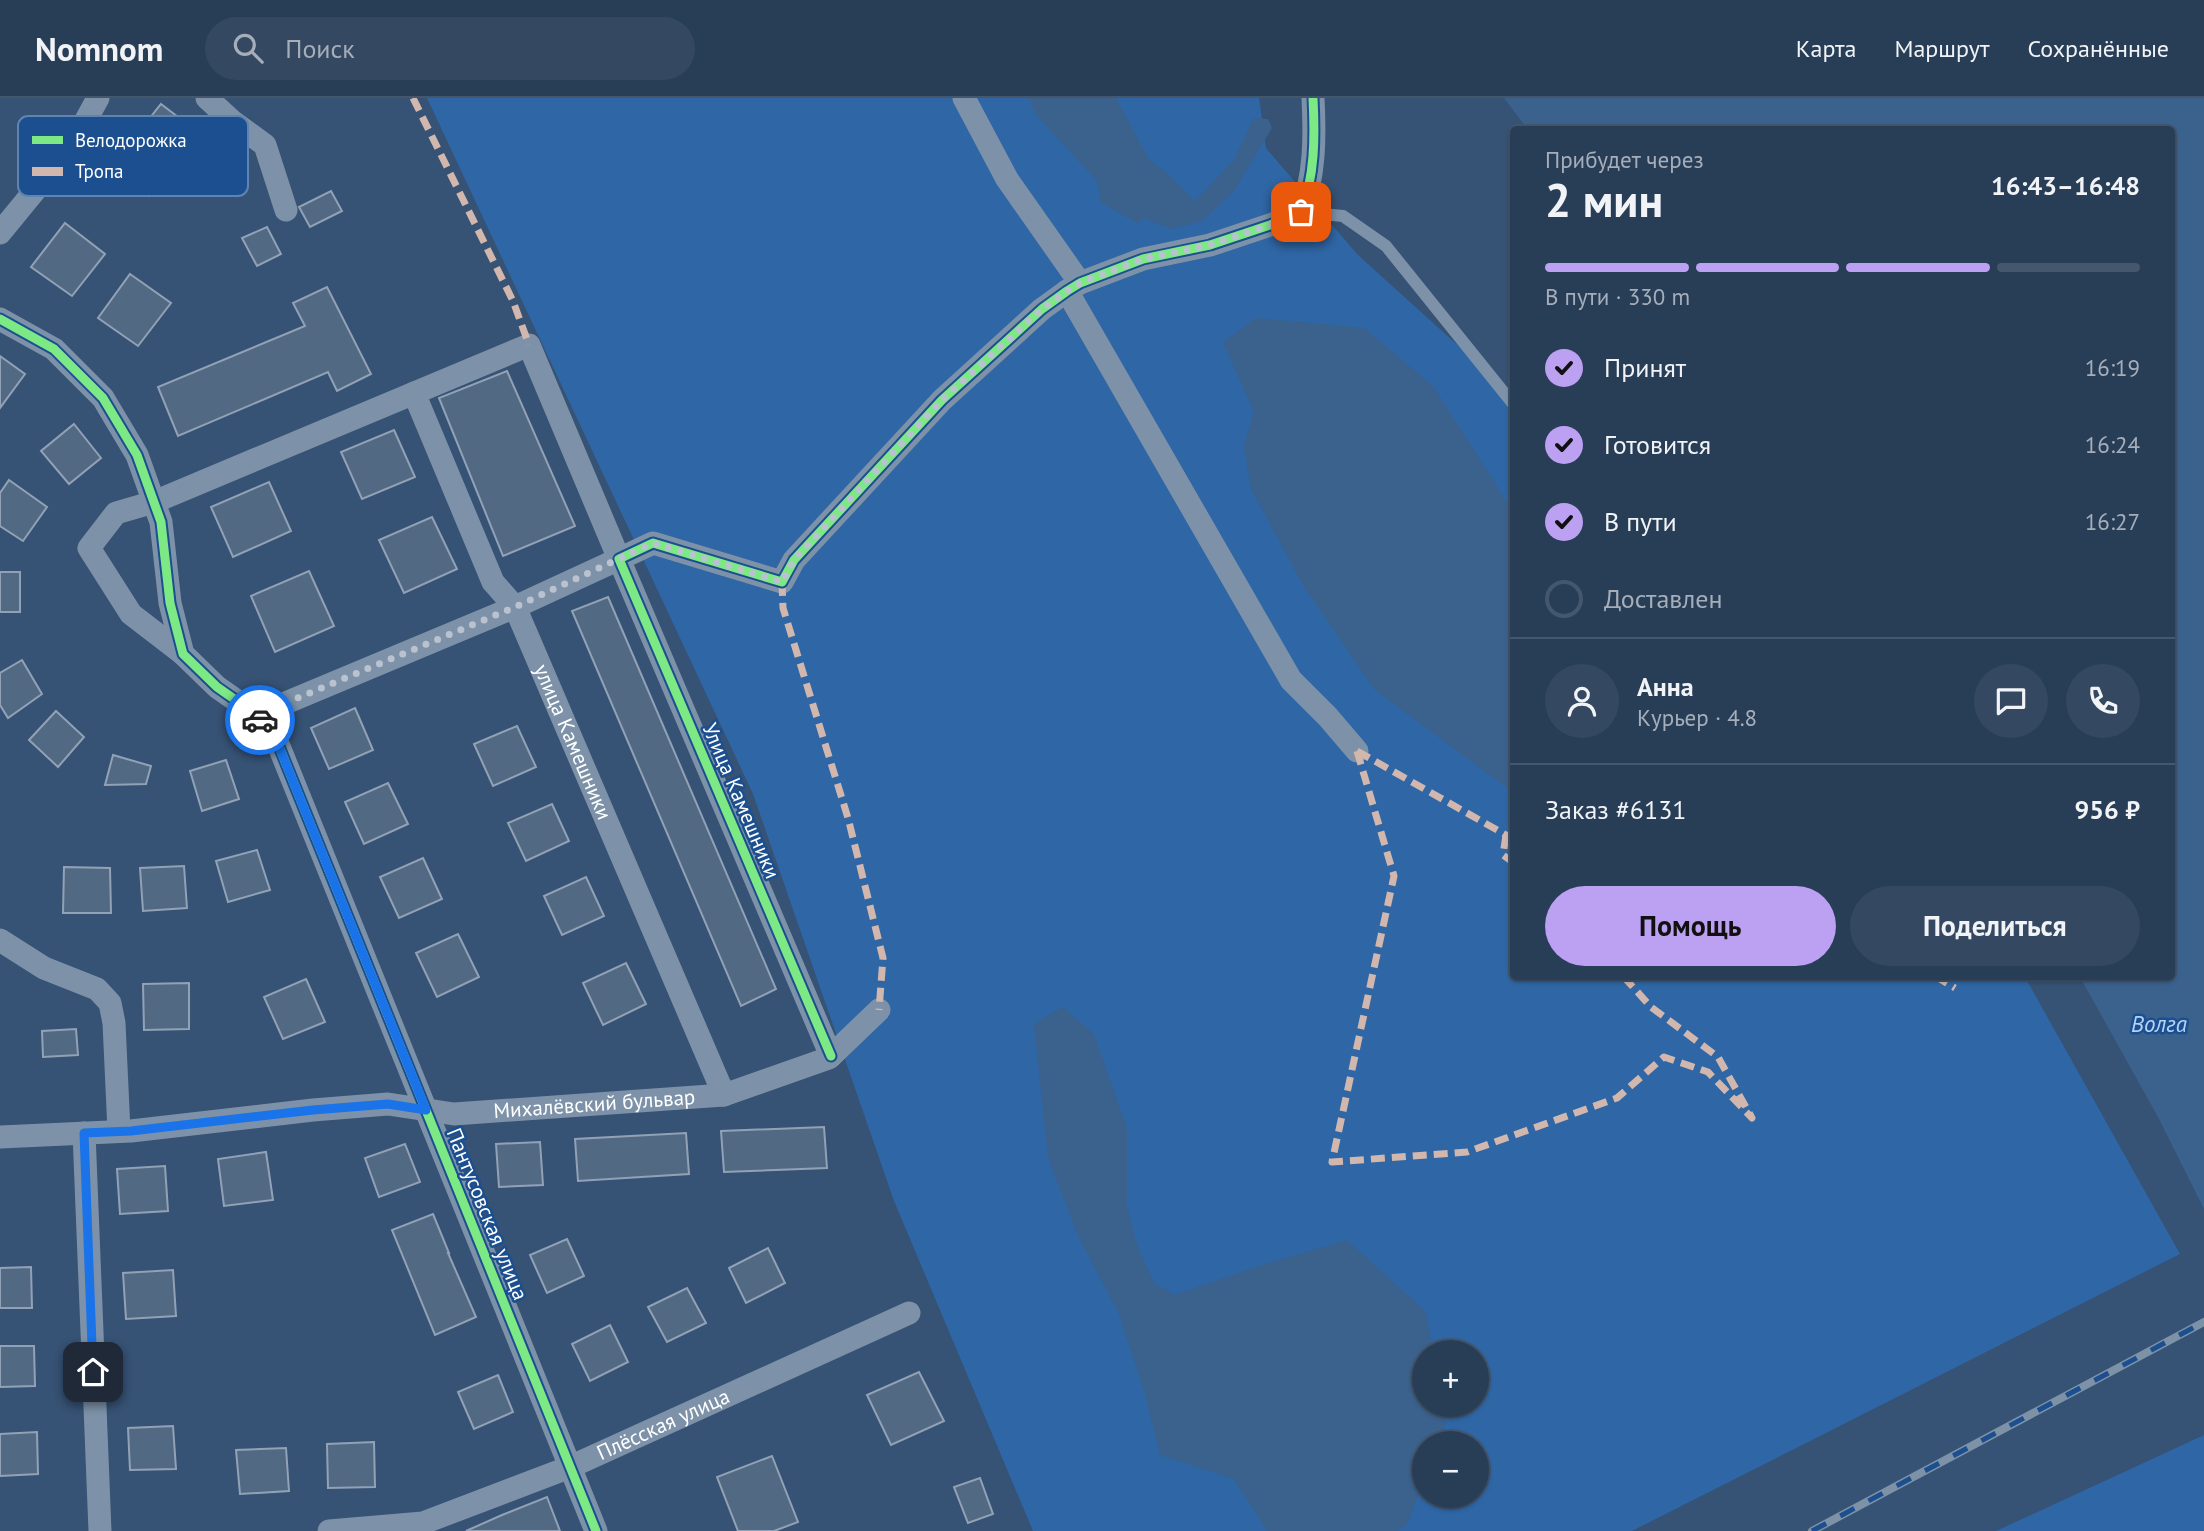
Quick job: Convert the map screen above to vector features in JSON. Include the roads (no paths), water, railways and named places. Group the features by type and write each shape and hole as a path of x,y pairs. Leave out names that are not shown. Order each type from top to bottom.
{"street":[{"path":"88,116 98,98"},
{"path":"207,98 227,116"},
{"path":"964,98 1007,179 1074,287 1291,680 1357,751"},
{"path":"257,715 515,607 653,543 782,582 794,560 942,400 1042,309 1074,287 1143,259 1210,245 1301,212 1310,189 1314,153 1313,98"},
{"path":"248,133 265,145 286,209"},
{"path":"0,233 30,196"},
{"path":"0,319 54,349 103,398 137,455 161,522 170,603 183,654"},
{"name":"Улица Камешники","path":"414,393 529,345 831,1056"},
{"path":"154,502 414,393"},
{"name":"улица Камешники","path":"414,393 493,582 515,607 724,1095"},
{"name":"Пантусовская улица","path":"154,502 116,513 89,548 131,614 183,654 217,687 257,715 278,744 596,1531"},
{"path":"0,940 44,968 97,989 110,1003 114,1023 119,1131"},
{"name":"Михалёвский бульвар","path":"0,1137 119,1131 388,1104 454,1114 724,1095 831,1056 879,1010"},
{"path":"84,1133 100,1531"},
{"name":"Плёсская улица","path":"329,1531 423,1523 570,1466 909,1313"}],"lane":[{"path":"1301,212 1343,216 1386,246 1510,400"}],"water":[{"path":"1028,98 1116,98 1149,160 1169,175 1195,201 1234,160 1254,118 1268,119 1272,128 1234,191 1202,221 1171,229 1144,218 1137,223 1100,202 1098,182 1037,116"},
{"name":"Волга","path":"1504,98 2204,98 2204,1209 2159,1119 2082,980 2175,980 2175,126 1525,126"},
{"path":"1256,318 1364,328 1433,386 1510,507 1510,790 1375,690 1304,587 1251,489 1244,445 1254,412 1223,342"},
{"path":"1063,1007 1094,1034 1127,1129 1127,1206 1137,1245 1154,1283 1175,1295 1347,1240 1426,1312 1431,1340 1412,1340 1412,1417 1444,1417 1445,1424 1443,1431 1412,1431 1413,1508 1407,1525 1396,1531 1267,1531 1234,1479 1160,1455 1144,1391 1118,1312 1079,1238 1048,1158 1034,1024"}],"railway":[{"path":"1812,1531 2204,1322"}]}
